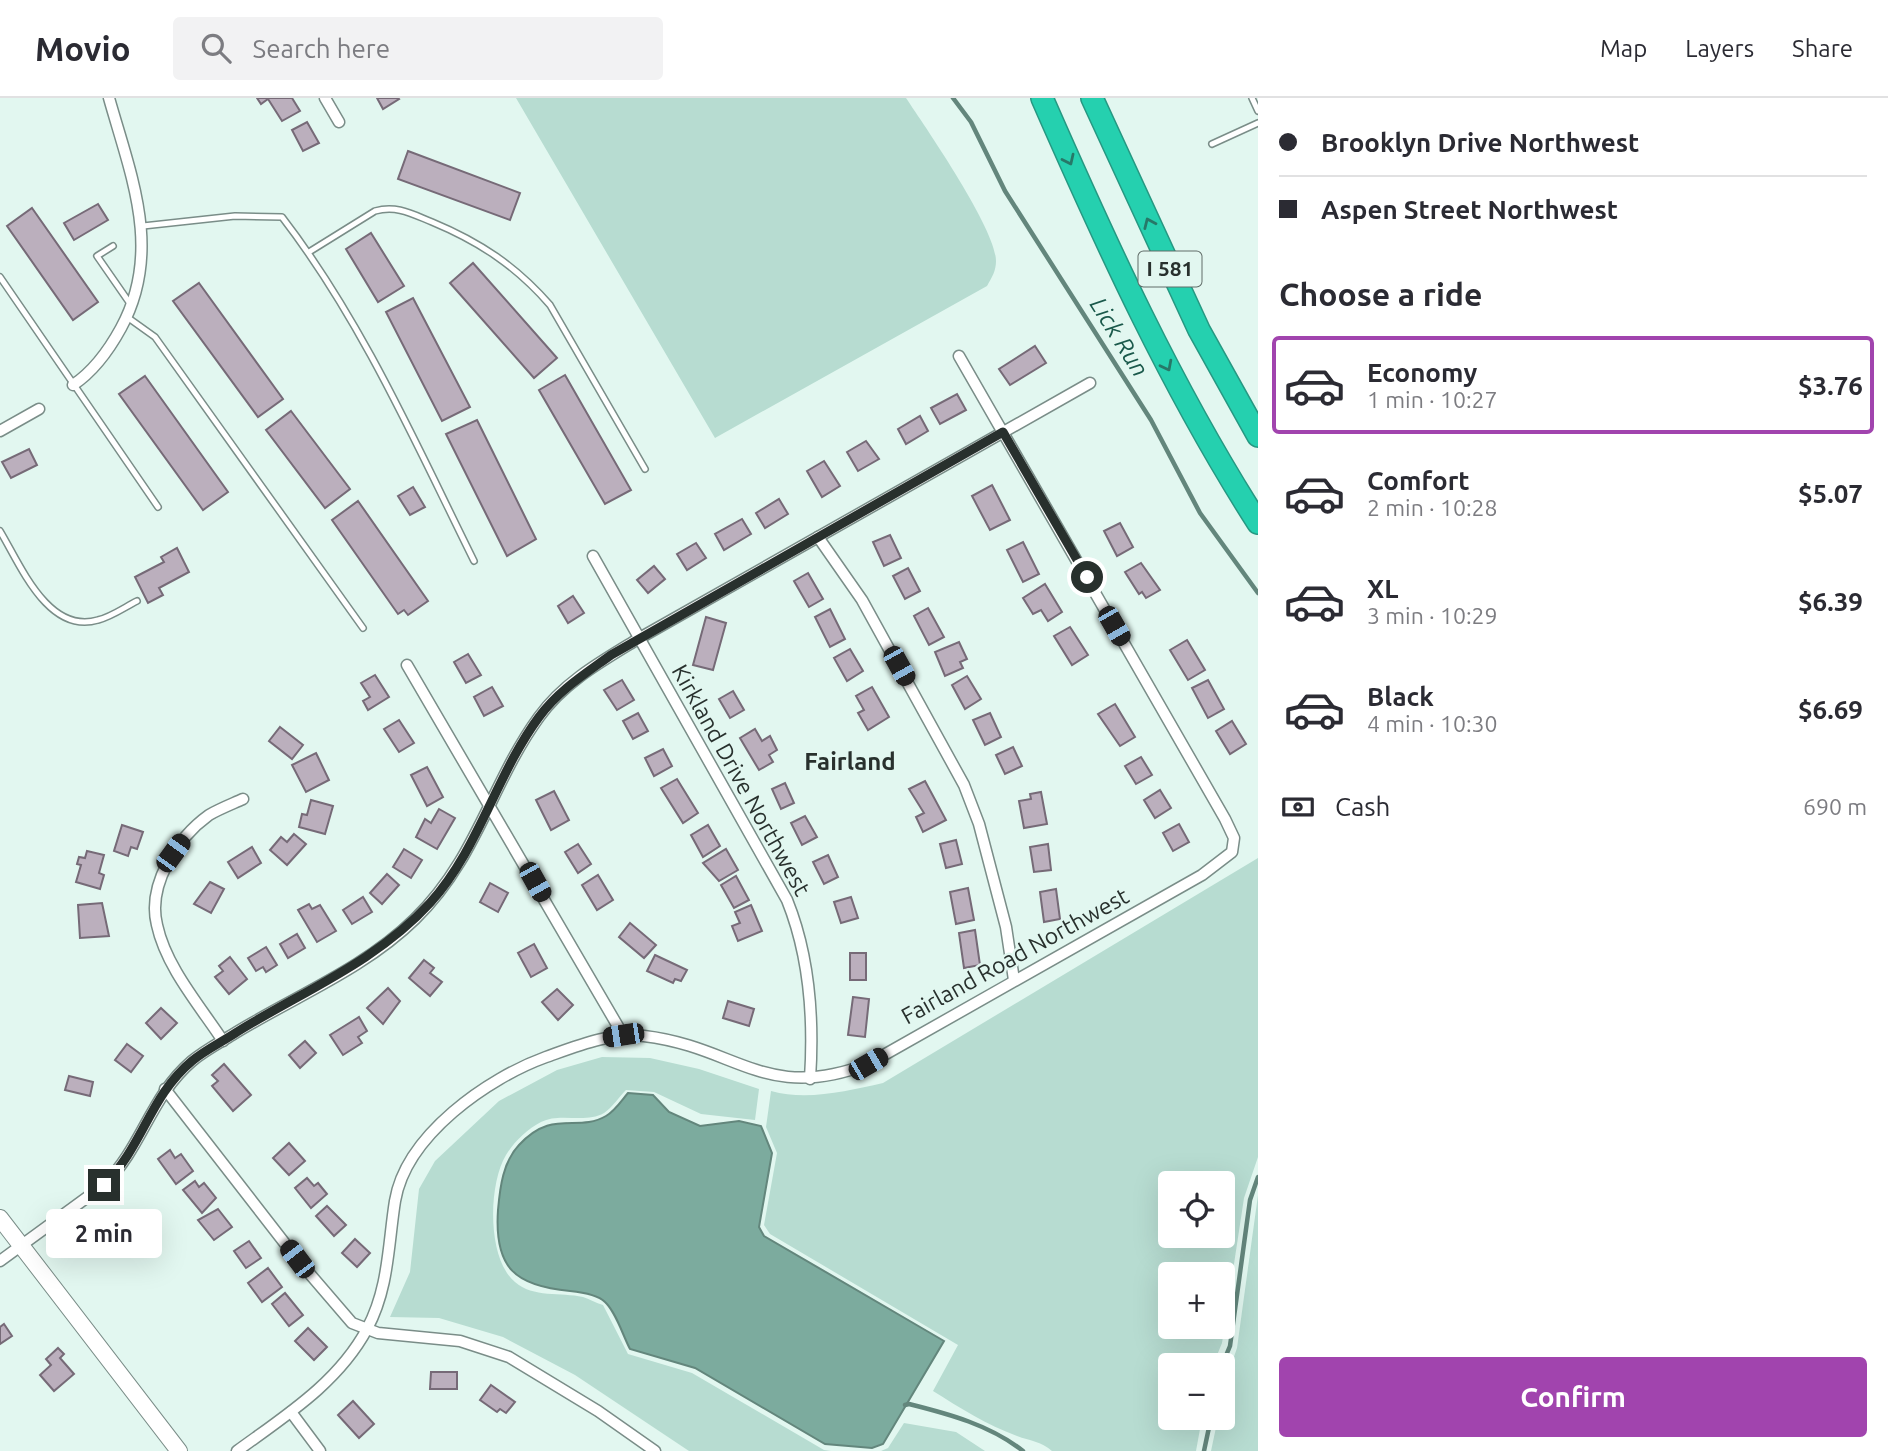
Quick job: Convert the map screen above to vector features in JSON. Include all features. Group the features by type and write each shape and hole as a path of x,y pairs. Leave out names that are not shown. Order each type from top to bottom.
{"highway":[{"name":"I 581","path":"1042,98 1149,330 1218,459 1258,523"},
{"name":"I 581","path":"1092,98 1199,330 1258,436"}],"main road":[{"path":"0,1218 179,1451"}],"street":[{"path":"73,385 99,361 127,317 142,267 143,226 109,98"},
{"path":"325,98 339,122"},
{"path":"959,356 1003,432"},
{"path":"0,1261 104,1185 119,1170 132,1153 165,1089 195,1059 388,943 446,885 461,864 524,739 553,700 568,685 638,639 1090,383"},
{"path":"0,431 39,409"},
{"name":"Fairland Road Northwest","path":"237,1451 291,1412 340,1369 366,1330 382,1293 400,1183 417,1151 470,1098 516,1069 593,1042 623,1035 661,1039 771,1076 810,1079 842,1074 868,1064 1202,875 1227,857 1234,845 1226,819 1003,432"},
{"path":"818,537 862,600 964,785 979,824 1006,927 1014,980"},
{"name":"Kirkland Drive Northwest","path":"593,556 751,842 769,867 798,927 808,980 810,1079"},
{"path":"407,665 623,1035"},
{"path":"223,1041 167,953 157,926 154,908 165,870 186,836 210,815 243,799"},
{"path":"165,1089 344,1316 366,1330 460,1341 509,1357 598,1411 655,1451"},
{"path":"291,1412 320,1451"}],"lane":[{"path":"1252,98 1258,111"},
{"path":"1212,144 1258,123"},
{"path":"309,252 375,211 386,208 403,210 492,251 534,286 559,318 645,469"},
{"path":"143,226 235,216 282,217 309,252 367,350 474,561"},
{"path":"113,246 97,256 131,305"},
{"path":"0,276 158,507"},
{"path":"127,317 155,337 363,628"},
{"path":"0,531 35,590 64,617 76,621 99,620 137,601"}],"shaded area":[{"path":"516,98 906,98 985,226 996,261 994,271 987,286 715,438"},
{"path":"1258,858 1258,1157 1244,1198 1234,1262 1158,1262 1158,1339 1223,1339 1218,1353 1158,1353 1158,1430 1200,1430 1196,1451 1052,1451 1040,1443 984,1421 933,1391 958,1345 770,1234 764,1225 777,1153 766,1127 771,1091 799,1095 841,1092 883,1083"},
{"path":"602,1057 650,1058 699,1069 759,1089 755,1120 701,1114 654,1092 626,1090 607,1111 597,1116 548,1119 536,1125 521,1136 509,1150 496,1184 493,1221 495,1240 506,1271 515,1282 530,1290 583,1297 603,1305 628,1354 692,1373 824,1450 831,1451 689,1451 575,1375 503,1337 439,1318 390,1317 410,1272 419,1189 435,1161 499,1101 557,1070"},
{"path":"628,1093 653,1095 669,1112 700,1126 739,1121 761,1126 772,1153 759,1227 764,1236 944,1341 883,1444 872,1448 825,1444 695,1368 630,1349 613,1312 602,1299 535,1284 512,1270 500,1246 498,1230 501,1184 509,1159 519,1145 543,1127 595,1121 606,1116"},
{"path":"1258,1195 1258,1451 1211,1451 1215,1430 1235,1430 1237,1348"},
{"path":"904,1423 956,1432 985,1451 881,1451 888,1448"}],"building":[{"path":"257,98 292,98 300,111 282,121 268,99 261,104"},
{"path":"377,98 398,98 399,99 383,109"},
{"path":"307,122 319,143 303,151 292,130"},
{"path":"408,151 520,193 510,220 398,179"},
{"path":"98,204 108,220 74,240 64,223"},
{"path":"32,208 98,302 73,320 7,226"},
{"path":"371,233 404,286 378,302 346,249"},
{"path":"473,263 557,358 534,378 450,283"},
{"path":"199,283 283,399 258,417 173,301"},
{"path":"413,298 470,407 442,421 386,312"},
{"path":"1035,346 1046,363 1010,385 999,369"},
{"path":"565,375 631,490 605,504 539,390"},
{"path":"145,376 228,492 203,510 119,394"},
{"path":"957,394 966,410 940,424 931,408"},
{"path":"291,411 350,489 325,508 266,430"},
{"path":"920,416 928,431 906,444 898,429"},
{"path":"477,420 536,539 507,556 446,434"},
{"path":"866,441 879,459 858,471 847,452"},
{"path":"29,449 37,465 11,478 2,462"},
{"path":"824,461 840,486 822,497 807,471"},
{"path":"992,485 1010,520 990,530 972,496"},
{"path":"413,487 425,507 410,515 398,496"},
{"path":"779,499 788,514 765,528 756,513"},
{"path":"358,501 428,601 408,615 404,610 398,614 332,520"},
{"path":"742,519 751,534 724,550 715,534"},
{"path":"1120,523 1133,547 1117,556 1104,531"},
{"path":"890,535 901,558 884,566 873,542"},
{"path":"1023,542 1039,574 1023,582 1007,550"},
{"path":"696,543 706,558 687,570 677,554"},
{"path":"177,548 189,572 159,588 163,595 148,603 135,577 164,562 161,557"},
{"path":"1141,563 1160,590 1146,598 1142,592 1139,594 1125,572"},
{"path":"654,566 665,579 648,593 637,580"},
{"path":"908,568 920,591 905,599 893,576"},
{"path":"808,573 823,599 809,607 794,581"},
{"path":"1045,584 1062,612 1048,621 1041,610 1033,614 1023,598"},
{"path":"573,596 584,613 568,623 558,606"},
{"path":"928,608 944,637 929,645 914,616"},
{"path":"830,609 845,639 830,647 815,617"},
{"path":"706,617 726,623 713,670 693,665"},
{"path":"1070,627 1088,655 1072,665 1054,636"},
{"path":"1187,640 1205,670 1188,680 1170,650"},
{"path":"959,642 967,659 960,662 963,668 945,676 935,652"},
{"path":"850,649 863,671 847,681 834,658"},
{"path":"468,654 481,675 466,683 454,662"},
{"path":"375,675 389,697 368,710 363,701 370,697 361,683"},
{"path":"967,676 981,699 965,709 952,685"},
{"path":"622,680 634,700 617,710 604,690"},
{"path":"1208,680 1224,709 1208,718 1192,688"},
{"path":"492,687 503,706 484,716 474,697"},
{"path":"872,687 889,717 868,730 858,713 864,710 856,696"},
{"path":"733,691 744,710 730,718 719,699"},
{"path":"1115,704 1135,737 1120,746 1098,714"},
{"path":"638,713 648,731 633,739 623,721"},
{"path":"990,713 1001,737 985,745 973,720"},
{"path":"399,720 414,743 399,752 384,729"},
{"path":"1232,721 1246,744 1230,754 1216,731"},
{"path":"280,727 303,745 292,759 269,741"},
{"path":"755,729 762,741 770,736 777,750 769,755 773,762 759,770 740,738"},
{"path":"1013,747 1022,766 1005,774 996,755"},
{"path":"663,749 672,766 654,776 645,758"},
{"path":"316,753 329,780 306,792 292,765"},
{"path":"1141,757 1152,775 1136,784 1125,766"},
{"path":"427,767 443,797 427,806 411,775"},
{"path":"677,779 698,813 683,823 661,788"},
{"path":"925,781 946,820 923,832 916,817 924,813 909,789"},
{"path":"785,783 794,803 781,809 772,789"},
{"path":"1160,790 1171,808 1155,818 1144,800"},
{"path":"554,791 569,820 551,830 536,800"},
{"path":"1041,792 1047,824 1024,828 1019,801 1031,799 1030,794"},
{"path":"311,800 333,806 325,834 299,827 302,814 307,815"},
{"path":"439,809 455,818 437,849 416,837 425,819 431,823"},
{"path":"805,816 817,837 802,845 791,823"},
{"path":"1179,824 1189,842 1173,851 1163,833"},
{"path":"122,825 143,832 137,849 131,847 128,856 114,851"},
{"path":"708,825 720,846 703,857 691,835"},
{"path":"294,834 306,844 287,865 270,850 281,837 287,842"},
{"path":"956,840 962,864 946,868 940,844"},
{"path":"578,844 591,864 578,873 565,852"},
{"path":"1048,844 1051,870 1034,872 1030,847"},
{"path":"252,847 261,863 238,878 228,862"},
{"path":"404,849 422,860 411,878 393,867"},
{"path":"726,849 738,870 719,881 703,863"},
{"path":"87,851 104,855 99,873 104,875 100,889 76,882 81,865 77,864 79,857 85,858"},
{"path":"828,855 838,877 824,884 813,862"},
{"path":"387,874 399,885 382,904 370,893"},
{"path":"598,875 613,900 597,910 582,885"},
{"path":"736,876 749,900 734,908 721,885"},
{"path":"210,882 224,889 211,913 194,904"},
{"path":"490,883 508,893 498,912 480,902"},
{"path":"968,888 974,920 956,924 950,892"},
{"path":"1056,889 1060,919 1044,922 1040,892"},
{"path":"363,897 372,912 352,924 343,910"},
{"path":"851,897 858,918 841,923 834,902"},
{"path":"102,903 109,936 80,938 78,905"},
{"path":"309,904 312,909 320,905 336,931 317,942 298,910"},
{"path":"751,905 762,931 738,941 732,926 740,923 735,912"},
{"path":"630,923 656,945 644,958 619,937"},
{"path":"975,930 980,965 964,968 959,933"},
{"path":"297,934 305,948 288,958 280,944"},
{"path":"534,944 547,968 531,977 518,953"},
{"path":"266,947 277,965 266,972 263,967 256,971 248,958"},
{"path":"850,953 866,953 866,980 850,980"},
{"path":"655,955 687,970 681,981 675,979 673,983 647,971"},
{"path":"230,957 247,979 229,994 215,977 223,971 219,966"},
{"path":"424,960 434,968 430,973 442,982 430,996 409,978"},
{"path":"388,988 400,1001 383,1024 367,1008"},
{"path":"557,989 573,1005 558,1020 542,1002"},
{"path":"853,997 869,999 865,1037 848,1035"},
{"path":"728,1001 754,1009 749,1026 723,1018"},
{"path":"161,1008 177,1023 161,1039 146,1023"},
{"path":"359,1017 367,1031 358,1037 362,1043 343,1055 330,1035"},
{"path":"305,1041 316,1053 300,1068 289,1055"},
{"path":"127,1044 143,1056 131,1072 115,1060"},
{"path":"224,1064 251,1095 233,1111 212,1086 218,1081 212,1075"},
{"path":"69,1076 93,1082 90,1096 65,1090"},
{"path":"289,1143 305,1161 289,1175 273,1158"},
{"path":"170,1150 175,1158 181,1154 193,1171 176,1184 158,1159"},
{"path":"307,1178 314,1186 318,1183 327,1194 311,1208 295,1188"},
{"path":"195,1181 199,1187 204,1183 216,1198 202,1213 183,1190"},
{"path":"327,1206 346,1225 334,1236 316,1216"},
{"path":"218,1209 232,1227 214,1240 198,1220"},
{"path":"355,1239 370,1253 357,1267 342,1253"},
{"path":"249,1241 261,1258 246,1268 234,1251"},
{"path":"268,1268 282,1287 262,1302 248,1283"},
{"path":"285,1293 303,1315 289,1326 272,1304"},
{"path":"4,1324 12,1336 0,1344 0,1327"},
{"path":"308,1328 327,1347 314,1360 295,1341"},
{"path":"58,1348 64,1354 60,1358 74,1374 54,1391 40,1375 51,1365 46,1359"},
{"path":"431,1372 457,1372 457,1389 430,1389"},
{"path":"491,1385 515,1402 506,1413 500,1409 497,1412 480,1400"},
{"path":"353,1401 374,1424 359,1438 338,1415"}],"waterway":[{"name":"Lick Run","path":"953,98 971,122 1005,191 1151,420 1200,513 1258,593"},
{"name":"Lick Run","path":"1227,1353 1250,1200 1258,1177"},
{"path":"905,1405 954,1416 997,1434 1023,1451"},
{"name":"Lick Run","path":"1204,1451 1208,1430"}],"district":[{"name":"Fairland","path":"850,762"}],"route":[{"path":"104,1185 132,1153 152,1110 178,1073 246,1027 369,957 415,919 461,864 524,739 539,716 568,685 611,655 1003,432 1087,577"}]}
